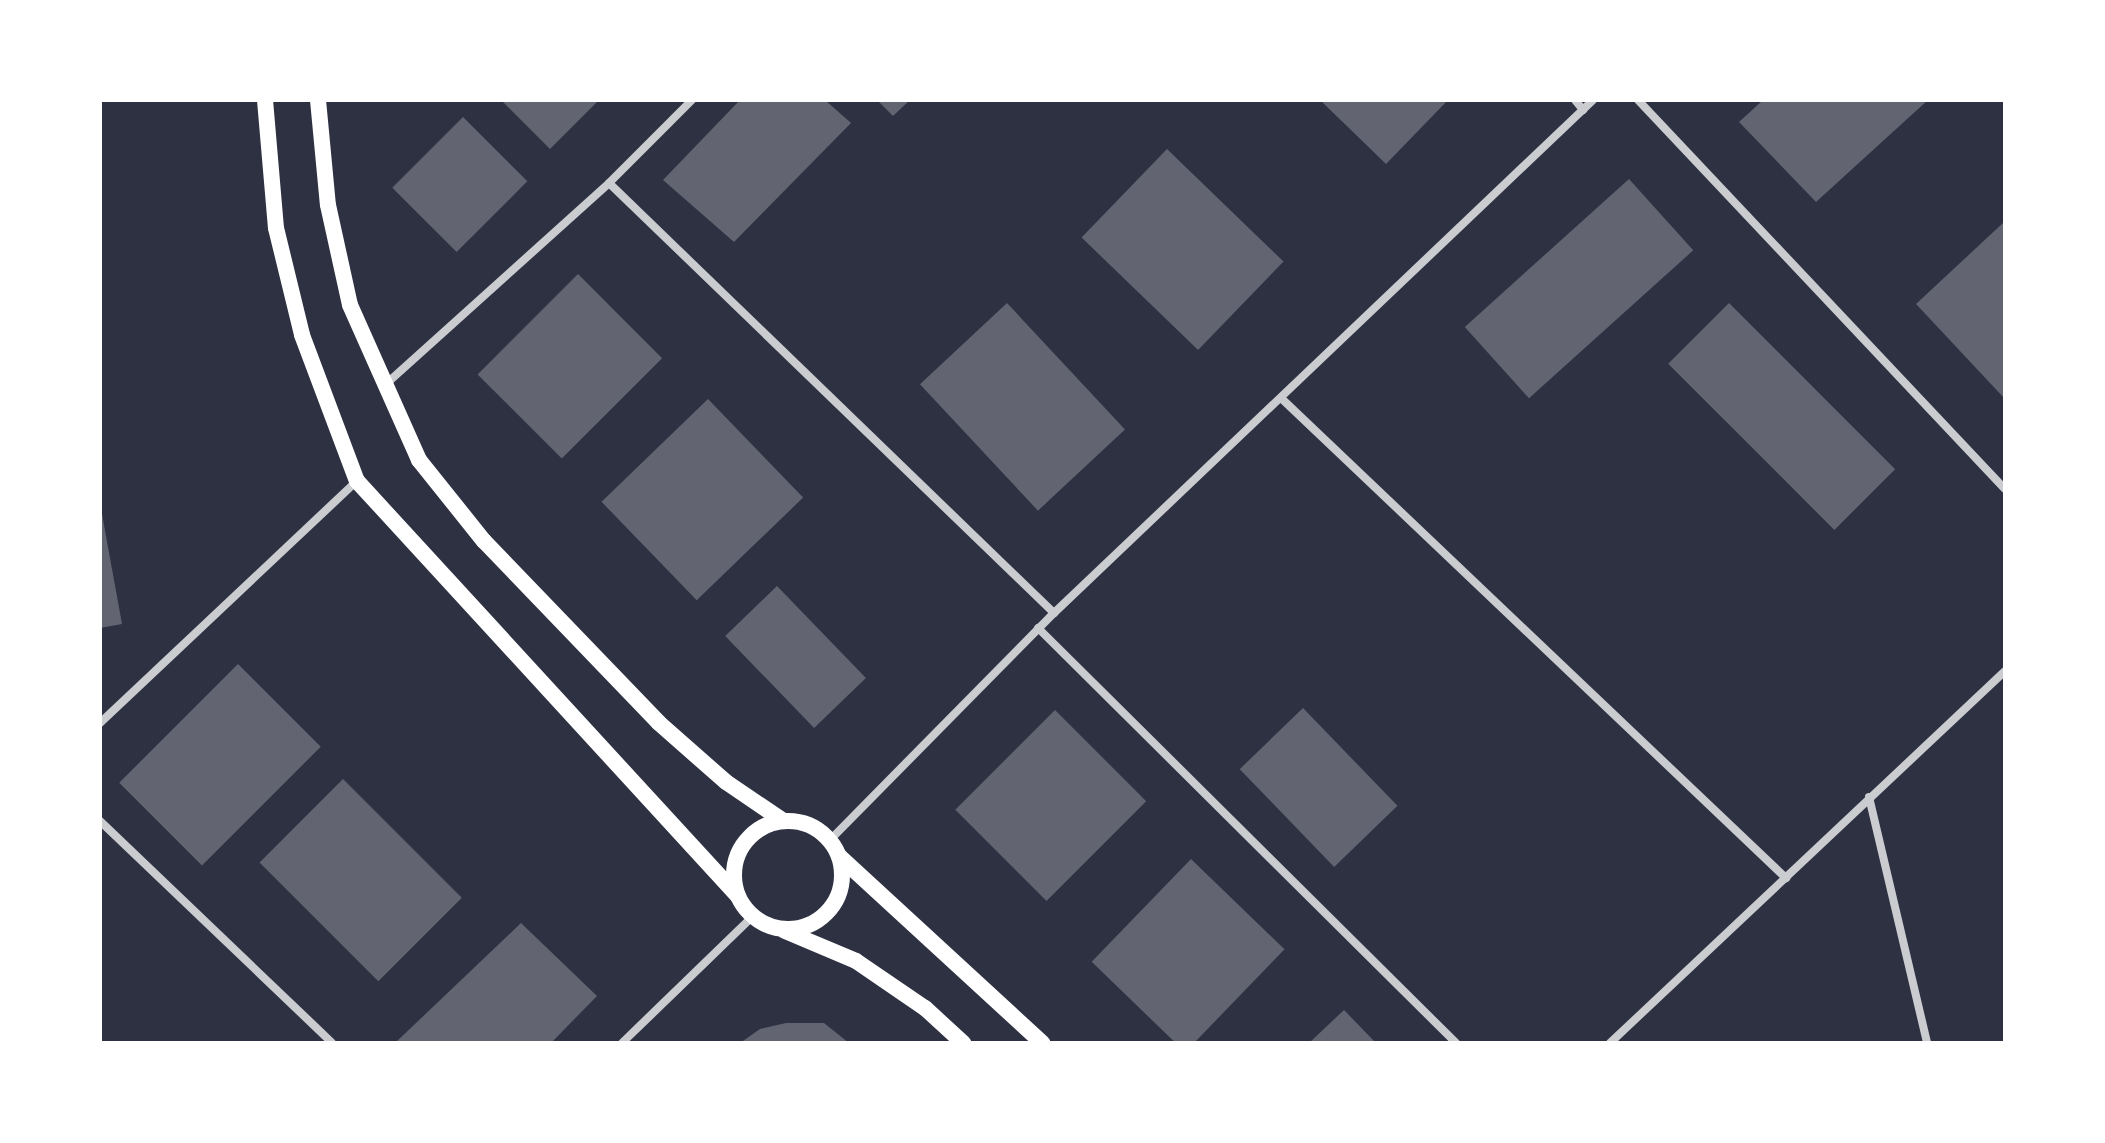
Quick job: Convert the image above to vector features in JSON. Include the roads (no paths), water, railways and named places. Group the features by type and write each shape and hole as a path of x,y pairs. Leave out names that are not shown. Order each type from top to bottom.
{"main road":[{"path":"265,100 276,228 302,335 357,481 753,916 856,961 925,1008 963,1043"},
{"path":"318,100 328,205 350,305 383,387 419,460 484,541 659,723 726,782 782,820 816,828 830,840 839,856 843,875 830,909 808,925 780,929"},
{"path":"738,896 734,878 742,846 766,825 782,820"},
{"path":"839,856 1042,1043"}],"street":[{"path":"383,387 609,183 692,100"},
{"path":"1575,100 1583,110"},
{"path":"830,840 1038,628 1593,100"},
{"path":"1638,100 2005,489"},
{"path":"609,183 1054,613"},
{"path":"1281,398 1786,878"},
{"path":"100,723 357,481"},
{"path":"1038,628 1456,1043"},
{"path":"1610,1043 2005,671"},
{"path":"1869,797 1927,1043"},
{"path":"100,821 332,1043"},
{"path":"622,1043 753,916"}]}
